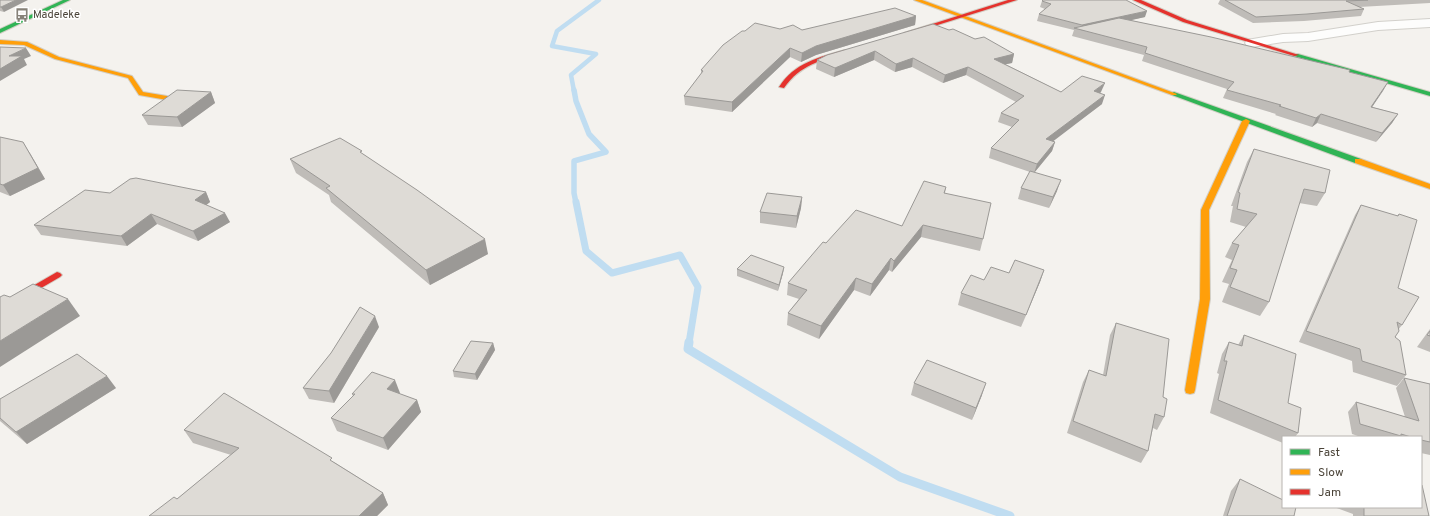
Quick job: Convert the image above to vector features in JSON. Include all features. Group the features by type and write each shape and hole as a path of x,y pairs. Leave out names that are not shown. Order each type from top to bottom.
{"street":[{"path":"0,31 67,0"},
{"path":"917,0 1430,187"},
{"path":"896,36 1014,0"},
{"path":"1136,0 1186,21 1252,43 1430,94"},
{"path":"1252,43 1283,38 1308,37 1378,26 1430,23"},
{"path":"0,42 25,43 57,58 130,77 141,94 167,98"},
{"path":"782,87 789,76 804,67 821,59 851,50"},
{"path":"1190,390 1205,299 1205,210 1246,121"},
{"path":"0,309 57,275"}],"building":[{"path":"0,0 16,0 0,7"},
{"path":"1126,0 1147,11 1082,25 1039,14 1051,4 1042,1"},
{"path":"1225,0 1368,0 1346,1 1364,9 1256,17"},
{"path":"895,8 916,16 816,46 802,53 790,48 732,102 684,96 703,71 701,70 723,45 755,23 780,29 793,25 802,30"},
{"path":"1119,18 1211,37 1350,70 1349,72 1388,82 1371,107 1398,114 1382,133 1321,114 1316,118 1279,106 1281,105 1227,90 1234,82 1145,53 1147,47 1074,28"},
{"path":"933,24 949,30 953,29 975,39 984,37 1014,54 994,59 1061,92 1082,76 1105,83 1094,91 1105,95 1046,139 1055,142 1037,164 991,148 1019,120 1001,113 1024,96 968,67 945,75 913,58 896,64 875,51 835,68 817,60 827,55"},
{"path":"0,47 26,48 9,56 22,56 0,69"},
{"path":"177,90 211,92 177,117 142,115"},
{"path":"0,137 23,142 38,168 3,185 0,184"},
{"path":"340,138 362,151 360,152 417,190 485,239 426,270 326,188 330,186 290,159"},
{"path":"1254,149 1330,170 1325,193 1304,189 1269,302 1230,287 1237,270 1230,268 1239,245 1232,243 1257,214 1237,209 1240,193 1238,192"},
{"path":"1030,171 1061,180 1053,197 1021,188"},
{"path":"136,178 206,192 195,200 225,213 193,231 151,214 121,236 34,225 85,190 110,193 130,179"},
{"path":"924,181 946,187 944,193 991,203 983,239 923,225 894,261 891,258 872,284 856,278 821,326 788,313 807,290 788,283 823,242 826,243 856,210 902,226"},
{"path":"767,193 802,197 797,216 760,212"},
{"path":"1361,205 1417,220 1398,288 1419,297 1402,325 1397,322 1399,331 1395,337 1400,341 1406,375 1362,361 1360,349 1306,331"},
{"path":"751,255 784,267 779,285 737,269"},
{"path":"1015,260 1044,270 1026,315 961,293 971,275 984,280 991,267 1009,273"},
{"path":"33,284 68,299 0,341 0,297 4,295 10,297"},
{"path":"360,307 375,316 329,391 303,388 331,353"},
{"path":"1116,323 1169,339 1163,397 1167,399 1164,417 1155,414 1148,451 1073,421 1089,370 1106,376"},
{"path":"1244,335 1296,354 1288,403 1301,408 1298,433 1218,400 1227,361 1224,361 1229,342 1242,346"},
{"path":"471,341 493,343 475,374 453,371"},
{"path":"77,354 107,376 16,432 0,418 0,399"},
{"path":"927,360 986,383 976,408 914,383"},
{"path":"372,372 395,380 387,389 417,400 383,438 331,418 355,394 352,394"},
{"path":"1404,378 1430,384 1430,442 1422,440 1422,436 1408,436 1401,434 1401,436 1360,424 1356,402 1419,421"},
{"path":"224,393 332,458 330,460 383,493 359,516 149,516 174,497 177,499 239,448 184,430"},
{"path":"1240,479 1282,500 1282,508 1296,508 1294,516 1227,516"},
{"path":"1422,485 1429,516 1364,516 1364,508 1422,508"}],"waterway":[{"path":"574,91 571,75 596,54 552,46 557,31 599,0"},
{"path":"574,90 576,101 589,134 606,152 574,161 574,193 576,203"},
{"path":"576,202 586,251 612,273 680,255 698,287 689,343"},
{"path":"689,342 688,349 900,477 1010,516"}],"traffic: fast":[{"path":"0,31 67,0"},
{"path":"1296,55 1430,94"},
{"path":"1174,94 1358,161"}],"traffic: slow":[{"path":"917,0 1174,94"},
{"path":"0,42 25,43 57,58 130,77 141,94 167,98"},
{"path":"1190,390 1205,299 1205,210 1246,121"},
{"path":"1358,161 1430,187"}],"traffic: jam":[{"path":"907,33 1014,0"},
{"path":"1136,0 1185,21 1296,55"},
{"path":"782,87 787,79 801,67 809,63 845,52"},
{"path":"0,309 57,275"}],"place":[{"name":"Madeleke","path":"22,15"}]}
